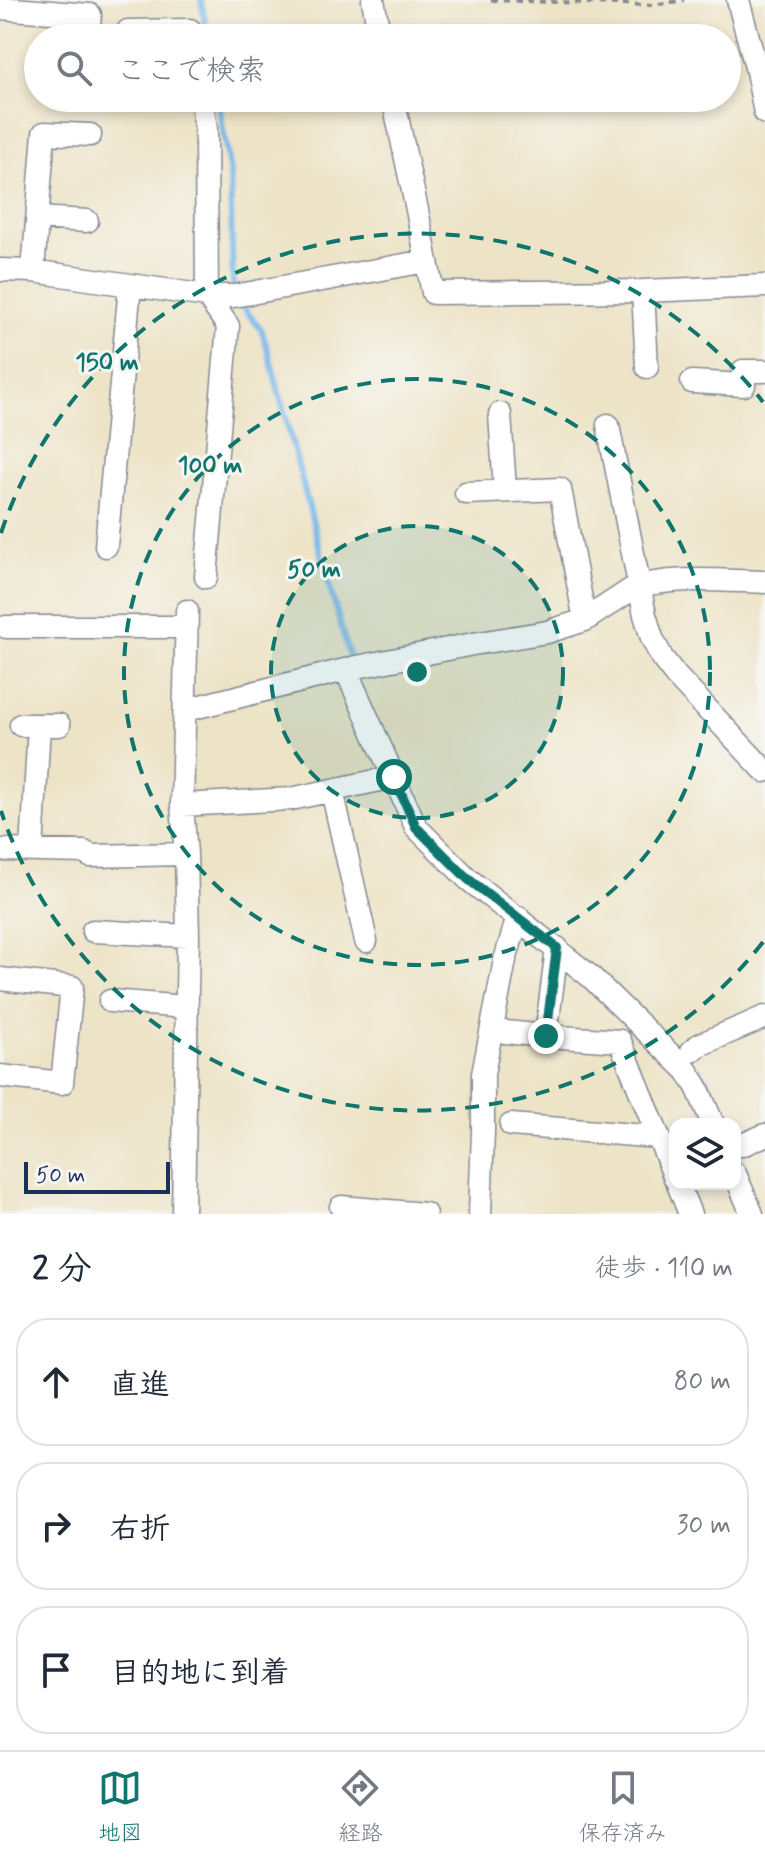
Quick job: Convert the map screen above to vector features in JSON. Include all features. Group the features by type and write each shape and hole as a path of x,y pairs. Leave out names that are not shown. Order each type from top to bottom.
{"street":[{"path":"373,0 377,24"},
{"path":"738,0 762,71"},
{"path":"752,0 765,113"},
{"path":"0,8 90,15 89,24"},
{"path":"203,112 207,296 228,326 206,577"},
{"path":"396,112 433,293 643,291 765,286"},
{"path":"33,271 44,133 90,135"},
{"path":"38,218 87,221"},
{"path":"0,270 33,271 207,296 234,296 426,261"},
{"path":"106,546 130,286"},
{"path":"643,291 647,367"},
{"path":"692,382 744,385 743,371 765,371"},
{"path":"500,414 505,491"},
{"path":"608,425 652,638 676,676 765,771"},
{"path":"466,493 560,489 585,620"},
{"path":"185,710 346,670 547,632 585,620 640,586 691,579 765,582"},
{"path":"6,627 187,619 182,805 188,936 183,1214"},
{"path":"346,670 416,827 468,879 557,948 624,1008 687,1071 710,1118"},
{"path":"32,851 40,725"},
{"path":"182,805 291,799 394,777"},
{"path":"332,790 366,941"},
{"path":"0,850 84,852 90,856 186,854"},
{"path":"480,1214 483,1074 505,960 518,917"},
{"path":"93,931 188,936"},
{"path":"546,1036 557,948"},
{"path":"0,979 72,987 62,1083 0,1076"},
{"path":"110,1001 186,1007"},
{"path":"624,1008 620,1041 669,1164"},
{"path":"692,1051 699,1045 765,1017"},
{"path":"505,1032 620,1041"},
{"path":"511,1125 565,1138 658,1137"},
{"path":"742,1145 765,1135"},
{"path":"741,1188 752,1214"},
{"path":"680,1190 690,1214"},
{"path":"341,1207 425,1214"}],"path":[{"path":"491,0 653,5 684,0"}],"waterway":[{"path":"201,0 205,24"},
{"path":"220,112 230,174 233,284"},
{"path":"238,301 261,329 269,354 351,662"},
{"path":"698,1070 706,1080 722,1118"},
{"path":"741,1162 746,1174"}],"route":[{"path":"394,777 416,827 468,879 557,948 546,1036"}]}
